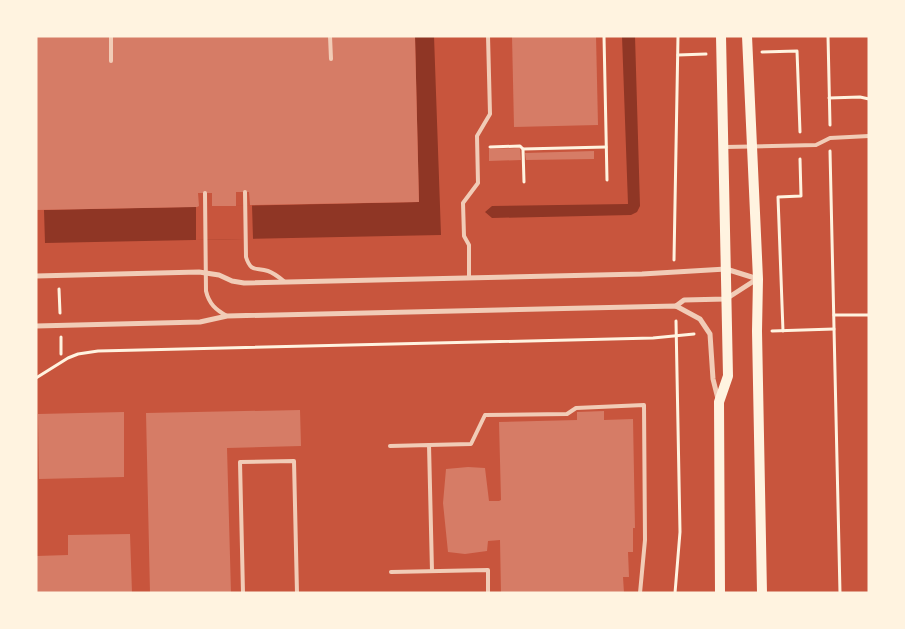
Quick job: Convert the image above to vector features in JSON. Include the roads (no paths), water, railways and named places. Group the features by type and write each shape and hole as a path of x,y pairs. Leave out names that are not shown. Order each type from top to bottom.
{"main road":[{"path":"720,593 719,402 728,376 721,36"},
{"path":"747,36 758,279 757,332 762,593"}],"street":[{"path":"36,276 206,273 219,275 237,282 286,282 674,273 682,270 726,269 758,279"},
{"path":"676,306 684,300 726,299 758,279"},
{"path":"36,326 200,322 227,316 676,306 700,319 710,334 712,379 719,402"}],"lane":[{"path":"111,36 111,61"},
{"path":"330,36 331,59"},
{"path":"469,278 469,245 464,236 463,203 478,183 477,136 490,114 488,36"},
{"path":"724,148 816,145 830,138 869,136"},
{"path":"244,192 247,262 251,266 267,271 286,282"},
{"path":"205,193 208,298 215,309 227,316"},
{"path":"390,446 471,444 486,415 567,414 576,408 644,405 645,540 640,593"},
{"path":"429,444 432,571"},
{"path":"243,593 240,462 294,461 297,593"},
{"path":"391,572 488,570 488,593"}]}
